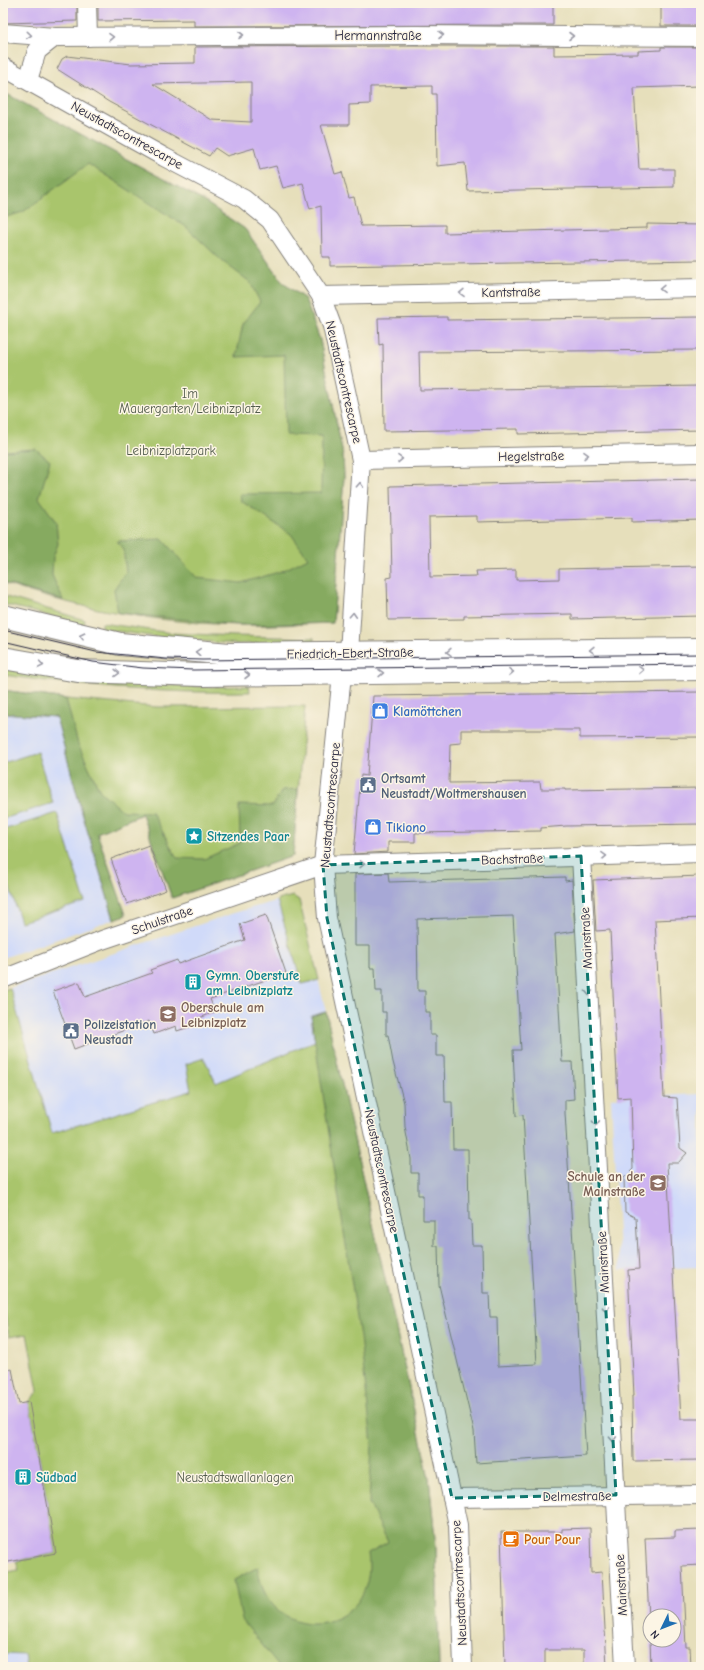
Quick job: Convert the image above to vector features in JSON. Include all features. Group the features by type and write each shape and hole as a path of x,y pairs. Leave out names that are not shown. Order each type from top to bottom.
{"main road":[{"name":"Friedrich-Ebert-Straße","path":"3,616 120,644 177,651 229,654 701,649"},
{"name":"Friedrich-Ebert-Straße","path":"3,658 93,672 202,675 701,669"}],"street":[{"path":"87,3 88,37"},
{"name":"Hermannstraße","path":"3,33 54,37 416,35 701,37"},
{"path":"28,80 37,51 54,37"},
{"name":"Neustadtscontrescarpe","path":"3,66 164,157 244,199 270,220 321,296 332,326 361,460 349,653"},
{"name":"Kantstraße","path":"321,296 701,288"},
{"name":"Hegelstraße","path":"361,460 701,453"},
{"name":"Neustadtscontrescarpe","path":"342,674 324,866 329,926 458,1525 464,1667"},
{"name":"Bachstraße","path":"324,866 701,853"},
{"name":"Mainstraße","path":"581,856 625,1667"},
{"name":"Schulstraße","path":"3,979 102,940 324,866"},
{"name":"Delmestraße","path":"452,1498 701,1495"}],"highlighted area":[{"path":"581,856 616,1495 452,1498 327,918 323,865"}],"shaded area":[{"path":"3,713 56,717 83,816 114,919 3,958"},
{"name":"Oberschule am Leibnizplatz","path":"293,896 299,900 326,1012 311,1016 315,1041 216,1083 203,1058 186,1064 191,1091 52,1133 10,988 234,913"},
{"name":"Schule an der Mainstraße","path":"701,1094 701,1267 620,1270 611,1098"},
{"path":"3,1654 26,1655 27,1667 3,1667"}],"green space":[{"name":"Leibnizplatzpark","path":"3,92 202,200 245,229 283,283 305,299 320,340 343,455 344,477 333,623 239,625 210,624 149,618 59,600 3,583"},
{"path":"3,92 202,200 245,229 283,283 305,299 320,340 343,455 344,477 333,623 238,625 118,613 114,589 126,572 123,548 117,541 162,539 197,578 241,583 282,571 308,558 291,534 241,501 240,494 321,493 322,436 286,435 284,355 236,357 243,324 260,302 250,282 222,261 185,226 88,164 23,212 3,218 3,188 8,171 3,165"},
{"path":"36,449 50,461 39,498 56,522 58,544 53,557 52,575 63,600 3,583 3,451"},
{"path":"3,596 85,620 84,625 3,604"},
{"path":"102,623 171,633 314,638 314,643 237,644 171,639 102,629"},
{"path":"3,668 135,683 204,687 249,686 250,692 157,691 95,686 3,675"},
{"path":"3,690 66,699 157,707 305,706 293,856 172,898 142,814 97,833 126,915 114,919 83,816 56,717 3,713"},
{"path":"3,690 66,699 78,744 100,791 123,811 152,812 177,858 204,859 240,843 239,805 273,806 282,790 298,789 293,856 172,898 142,814 97,833 126,915 114,919 83,816 56,717 3,713"},
{"path":"37,752 53,803 3,819 3,763"},
{"path":"57,813 85,902 21,922 3,867 3,830"},
{"path":"293,896 299,900 319,980 302,984 277,900"},
{"name":"Neustadtswallanlagen","path":"10,988 52,1133 191,1091 186,1064 204,1058 216,1083 315,1041 311,1016 326,1012 429,1478 436,1549 439,1667 27,1667 25,1655 3,1654 3,1573 19,1570 16,1561 56,1553 29,1402 38,1391 27,1334 9,1337 4,1309 3,990"},
{"path":"326,1012 429,1478 436,1549 439,1667 280,1667 242,1620 234,1580 258,1567 265,1594 280,1612 299,1621 320,1623 341,1616 357,1602 367,1581 368,1553 388,1542 369,1503 372,1444 360,1337 311,1016"}],"building":[{"path":"3,3 77,3 77,21 3,23"},
{"path":"98,3 553,3 553,25 194,26 194,20 98,21"},
{"path":"661,3 701,3 701,26 661,26"},
{"path":"554,46 554,55 638,54 638,51 661,50 661,47 701,47 701,86 634,88 639,169 674,169 674,187 468,191 465,163 437,166 436,94 432,94 432,86 370,87 370,104 349,105 349,125 321,125 335,174 342,172 349,198 354,197 361,226 445,225 445,233 647,228 647,224 701,225 701,260 330,266 330,257 322,257 321,206 310,209 303,183 283,188 276,166 260,170 254,148 227,156 215,148 209,156 109,102 57,69 62,59 67,56 131,64 195,63 195,47","holes":["251,82 251,122 212,120 153,84"]},
{"path":"447,317 447,320 701,317 701,350 419,352 420,390 701,386 701,430 518,434 518,429 384,431 383,344 379,345 378,318"},
{"path":"701,479 701,520 632,522 632,518 477,522 477,516 429,517 430,577 477,576 476,571 516,570 516,580 559,579 559,569 701,566 701,616 572,619 572,614 464,616 464,619 388,620 387,578 392,577 390,486"},
{"path":"701,692 701,737 580,738 580,730 461,730 461,743 450,744 449,783 540,782 541,789 565,790 701,788 701,824 566,826 541,828 541,831 415,833 415,842 388,842 388,852 354,854 361,775 367,776 373,696"},
{"path":"149,845 166,890 127,904 111,859"},
{"path":"388,873 389,882 565,877 565,881 572,880 575,931 555,934 562,1062 572,1062 574,1099 565,1100 565,1113 586,1456 476,1463 474,1431 439,1285 438,1246 434,1246 434,1220 423,1220 423,1195 418,1195 418,1173 411,1173 411,1159 405,1127 404,1103 393,1062 388,1035 386,1035 386,1012 382,1012 382,991 376,991 375,968 370,968 370,946 355,946 355,874","holes":["513,916 521,1050 513,1050 516,1116 523,1115 537,1364 498,1366 497,1317 490,1317 489,1293 483,1293 482,1245 472,1245 471,1220 469,1220 468,1149 453,1149 452,1102 445,1102 444,1056 436,1056 436,1035 430,1035 430,1012 425,1012 425,991 418,991 417,919"]},
{"path":"701,876 701,918 655,920 664,1097 677,1098 680,1148 687,1153 678,1163 667,1163 681,1419 701,1419 701,1460 633,1461 632,1396 634,1396 628,1270 639,1269 636,1218 625,1212 624,1178 633,1169 631,1097 618,1098 610,930 596,931 593,880"},
{"name":"Gymn. Oberstufe am Leibnizplatz","path":"266,915 286,973 210,999 215,1012 194,1020 195,1025 177,1031 176,1026 154,1034 149,1021 74,1049 53,991 79,982 85,997 152,973 150,970 177,960 178,964 245,940 240,924"},
{"name":"Südbad","path":"12,1369 19,1404 29,1402 56,1553 3,1563 3,1370"},
{"path":"590,1528 591,1573 602,1572 607,1667 584,1667 584,1650 545,1650 545,1667 505,1667 501,1532 562,1532 562,1529"},
{"path":"701,1530 701,1565 682,1566 686,1647 690,1647 691,1667 651,1667 650,1648 682,1648 682,1608 648,1608 645,1538 675,1537 675,1531"}],"tram line":[{"path":"3,630 96,652 166,659 202,660 701,654"},
{"path":"3,641 93,662 143,668 193,670 701,664"}],"place":[{"name":"Klamöttchen","path":"380,711"},
{"name":"Ortsamt Neustadt/Woltmershausen","path":"368,785"},
{"name":"Tikiono","path":"373,827"},
{"name":"Sitzendes Paar","path":"194,836"},
{"name":"Gymn. Oberstufe am Leibnizplatz","path":"193,982"},
{"name":"Oberschule am Leibnizplatz","path":"168,1014"},
{"name":"Polizeistation Neustadt","path":"71,1031"},
{"name":"Schule an der Mainstraße","path":"658,1183"},
{"name":"Südbad","path":"23,1477"},
{"name":"Pour Pour","path":"511,1539"}],"park label":[{"name":"Im Mauergarten/Leibnizplatz","path":"190,400"}]}
